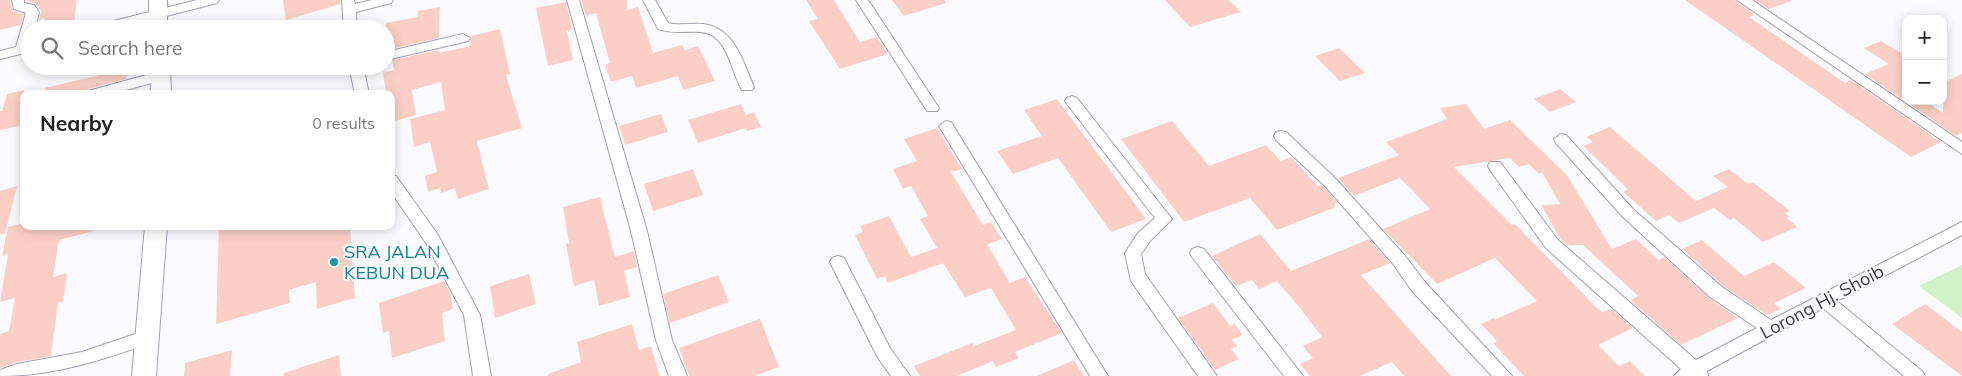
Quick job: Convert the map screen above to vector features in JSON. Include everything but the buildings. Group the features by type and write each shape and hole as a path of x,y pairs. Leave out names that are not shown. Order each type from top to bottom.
{"street":[{"path":"18,0 18,6 29,8 33,12 31,20"},
{"path":"135,20 213,0"},
{"path":"351,20 349,5 387,0"},
{"path":"573,0 639,230 664,340 678,376"},
{"path":"649,0 663,26 673,30 704,28 715,30 723,36 747,87"},
{"path":"862,0 932,108"},
{"path":"1743,0 1962,149"},
{"path":"395,54 463,38"},
{"path":"0,55 20,50"},
{"path":"358,75 361,90"},
{"path":"111,90 161,79"},
{"path":"1072,101 1164,219 1144,237 1133,253 1136,276 1208,376"},
{"path":"946,126 1099,376"},
{"path":"1281,136 1331,183 1400,261 1418,286 1503,376"},
{"path":"1561,139 1628,213 1716,292 1772,329"},
{"path":"1495,166 1552,244 1693,374"},
{"path":"395,186 432,239 472,315 482,376"},
{"name":"Lorong Hj. Shoib","path":"1693,374 1823,299 1962,228"},
{"path":"144,376 156,230"},
{"path":"1198,253 1294,376"},
{"path":"838,262 884,353 901,376"},
{"path":"1823,299 1916,376"},
{"path":"4,376 82,359 147,337"}],"green space":[{"path":"1962,265 1962,318 1919,286"}],"place":[{"name":"SRA JALAN KEBUN DUA","path":"334,262"}]}
